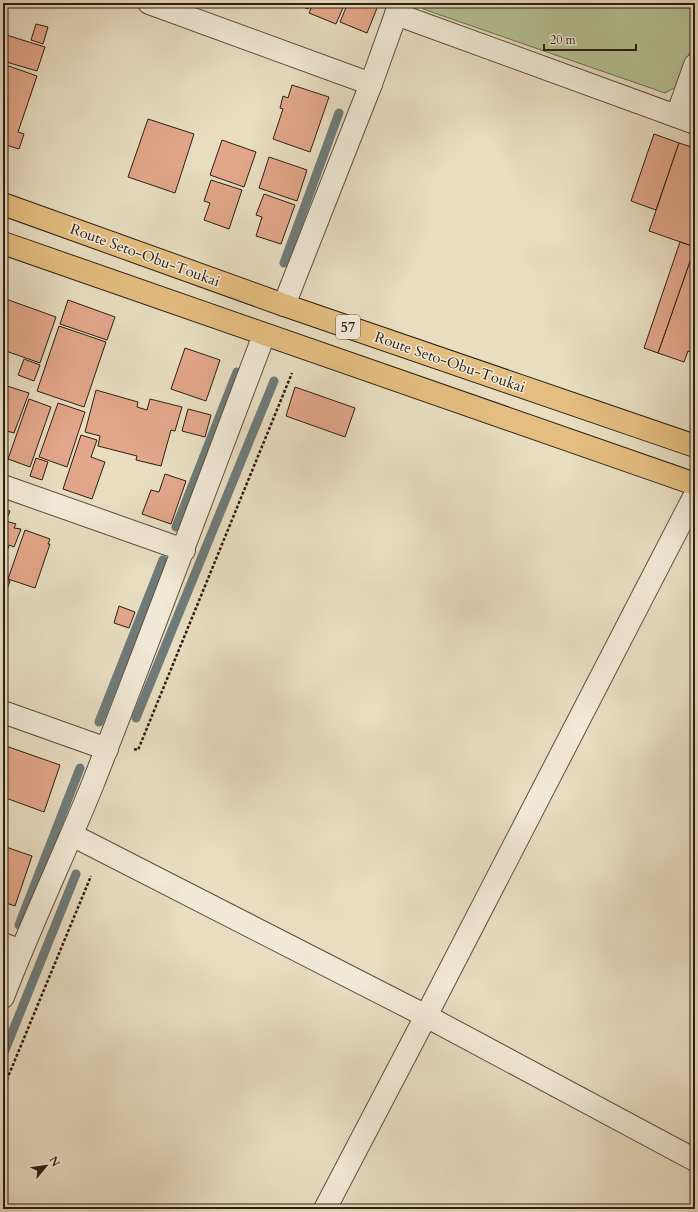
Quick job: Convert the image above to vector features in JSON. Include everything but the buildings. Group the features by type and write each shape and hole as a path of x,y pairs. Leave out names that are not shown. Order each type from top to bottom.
{"main road":[{"name":"Route Seto-Obu-Toukai","path":"3,204 284,305 695,446"},
{"name":"57","path":"3,243 695,484"}],"street":[{"path":"154,4 371,84"},
{"path":"284,305 371,84 398,8 686,120 695,65"},
{"path":"3,997 12,947 72,835 184,550 264,335"},
{"path":"3,486 184,550"},
{"path":"325,1209 695,496"},
{"path":"3,712 106,749"},
{"path":"72,835 426,1016 695,1160"}],"path":[{"path":"106,749 138,750 302,348"},
{"path":"3,1090 102,849"}],"green space":[{"path":"420,3 695,3 695,38 678,86 665,93 423,9"}],"waterway":[{"path":"284,263 339,113"},
{"path":"176,527 237,372"},
{"path":"136,718 274,381"},
{"path":"99,722 163,560"},
{"path":"19,925 80,768"},
{"path":"3,1055 76,874"},
{"path":"3,966 5,961"}]}
